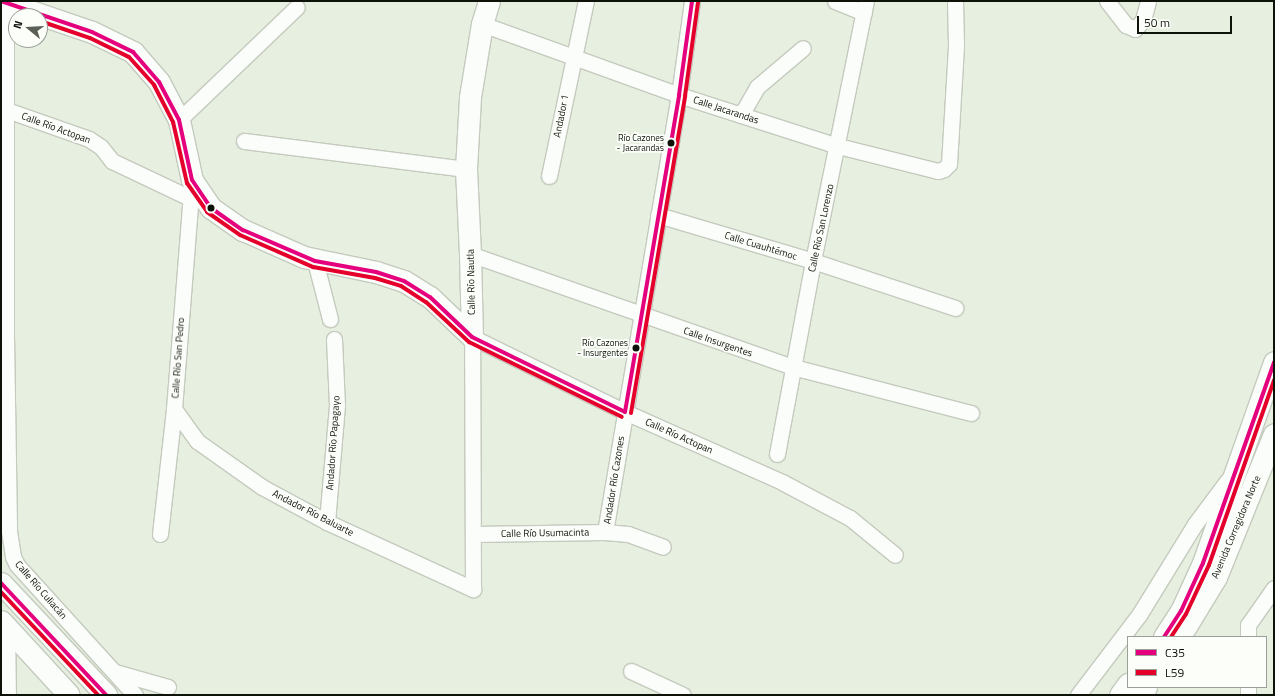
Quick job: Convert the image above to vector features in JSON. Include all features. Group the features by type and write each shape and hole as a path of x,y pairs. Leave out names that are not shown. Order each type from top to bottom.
{"street":[{"name":"Calle Río Nautla","path":"473,589 472,337 466,169 470,97 482,24 489,1"},
{"name":"Andador 1","path":"549,176 573,56 586,1"},
{"name":"Andador Río Cazones","path":"605,532 679,95 692,1"},
{"path":"835,1 865,7"},
{"name":"Calle Jacarandas","path":"482,24 679,95 741,115 838,146 938,171 944,169 949,164 956,46 955,1"},
{"path":"1107,1 1126,25 1135,29 1143,20 1148,1"},
{"path":"3,3 92,32 133,52 159,82 179,120 191,189"},
{"name":"Calle Río Culiacán","path":"3,3 4,334 9,531 13,557 17,565 116,672 135,695"},
{"path":"179,120 297,7"},
{"name":"Calle Río San Lorenzo","path":"777,454 813,261 838,146 865,7"},
{"path":"741,115 757,87 803,48"},
{"name":"Calle Río Actopan","path":"3,109 89,139 101,148 112,161 191,189 211,208 243,230 315,261 376,272 404,281 430,297 472,337 625,412 782,482 850,518 895,555"},
{"path":"244,142 466,169"},
{"name":"Calle Río San Pedro","path":"160,534 174,409 191,189"},
{"name":"Calle Cuauhtémoc","path":"658,215 813,261 956,308"},
{"name":"Calle Insurgentes","path":"470,254 642,316 793,367 971,414"},
{"path":"315,261 330,319"},
{"name":"Andador Río Papagayo","path":"327,522 337,404 334,339"},
{"name":"Avenida Corregidora Norte","path":"1165,636 1181,611 1203,563 1274,362"},
{"name":"Andador Río Baluarte","path":"174,409 196,441 262,487 327,522 473,589"},
{"name":"Avenida Corregidora Norte","path":"1181,636 1216,577 1274,434"},
{"path":"1078,695 1139,615 1196,524 1236,468"},
{"name":"Calle Río Usumacinta","path":"473,534 605,532 628,534 663,547"},
{"path":"1,583 106,695"},
{"path":"1248,631 1274,588"},
{"path":"4,624 8,695"},
{"path":"4,624 69,695"},
{"path":"631,671 683,695"},
{"path":"116,672 168,687"},
{"path":"1120,695 1127,685"}],"transit line":[{"name":"C35","path":"1,1 92,32 133,52 159,82 179,120 192,180 211,208 243,230 315,261 376,272 404,281 430,297 472,337 625,412"},
{"name":"C35","path":"625,412 679,95 692,1"},
{"name":"L59","path":"631,413 685,96 698,2"},
{"name":"L59","path":"48,24 90,38 129,57 154,85 173,122 187,183 207,212 240,235 313,267 375,278 401,286 426,302 469,342 622,417"},
{"name":"C35","path":"1165,636 1181,611 1203,563 1274,362"},
{"name":"L59","path":"1172,636 1186,614 1209,565 1274,380"},
{"name":"C35","path":"1,583 106,695"},
{"name":"L59","path":"1,592 98,695"}],"place":[{"name":"Río Cazones - Jacarandas","path":"671,143"},
{"name":"Río Cazones - Insurgentes","path":"636,348"}]}
